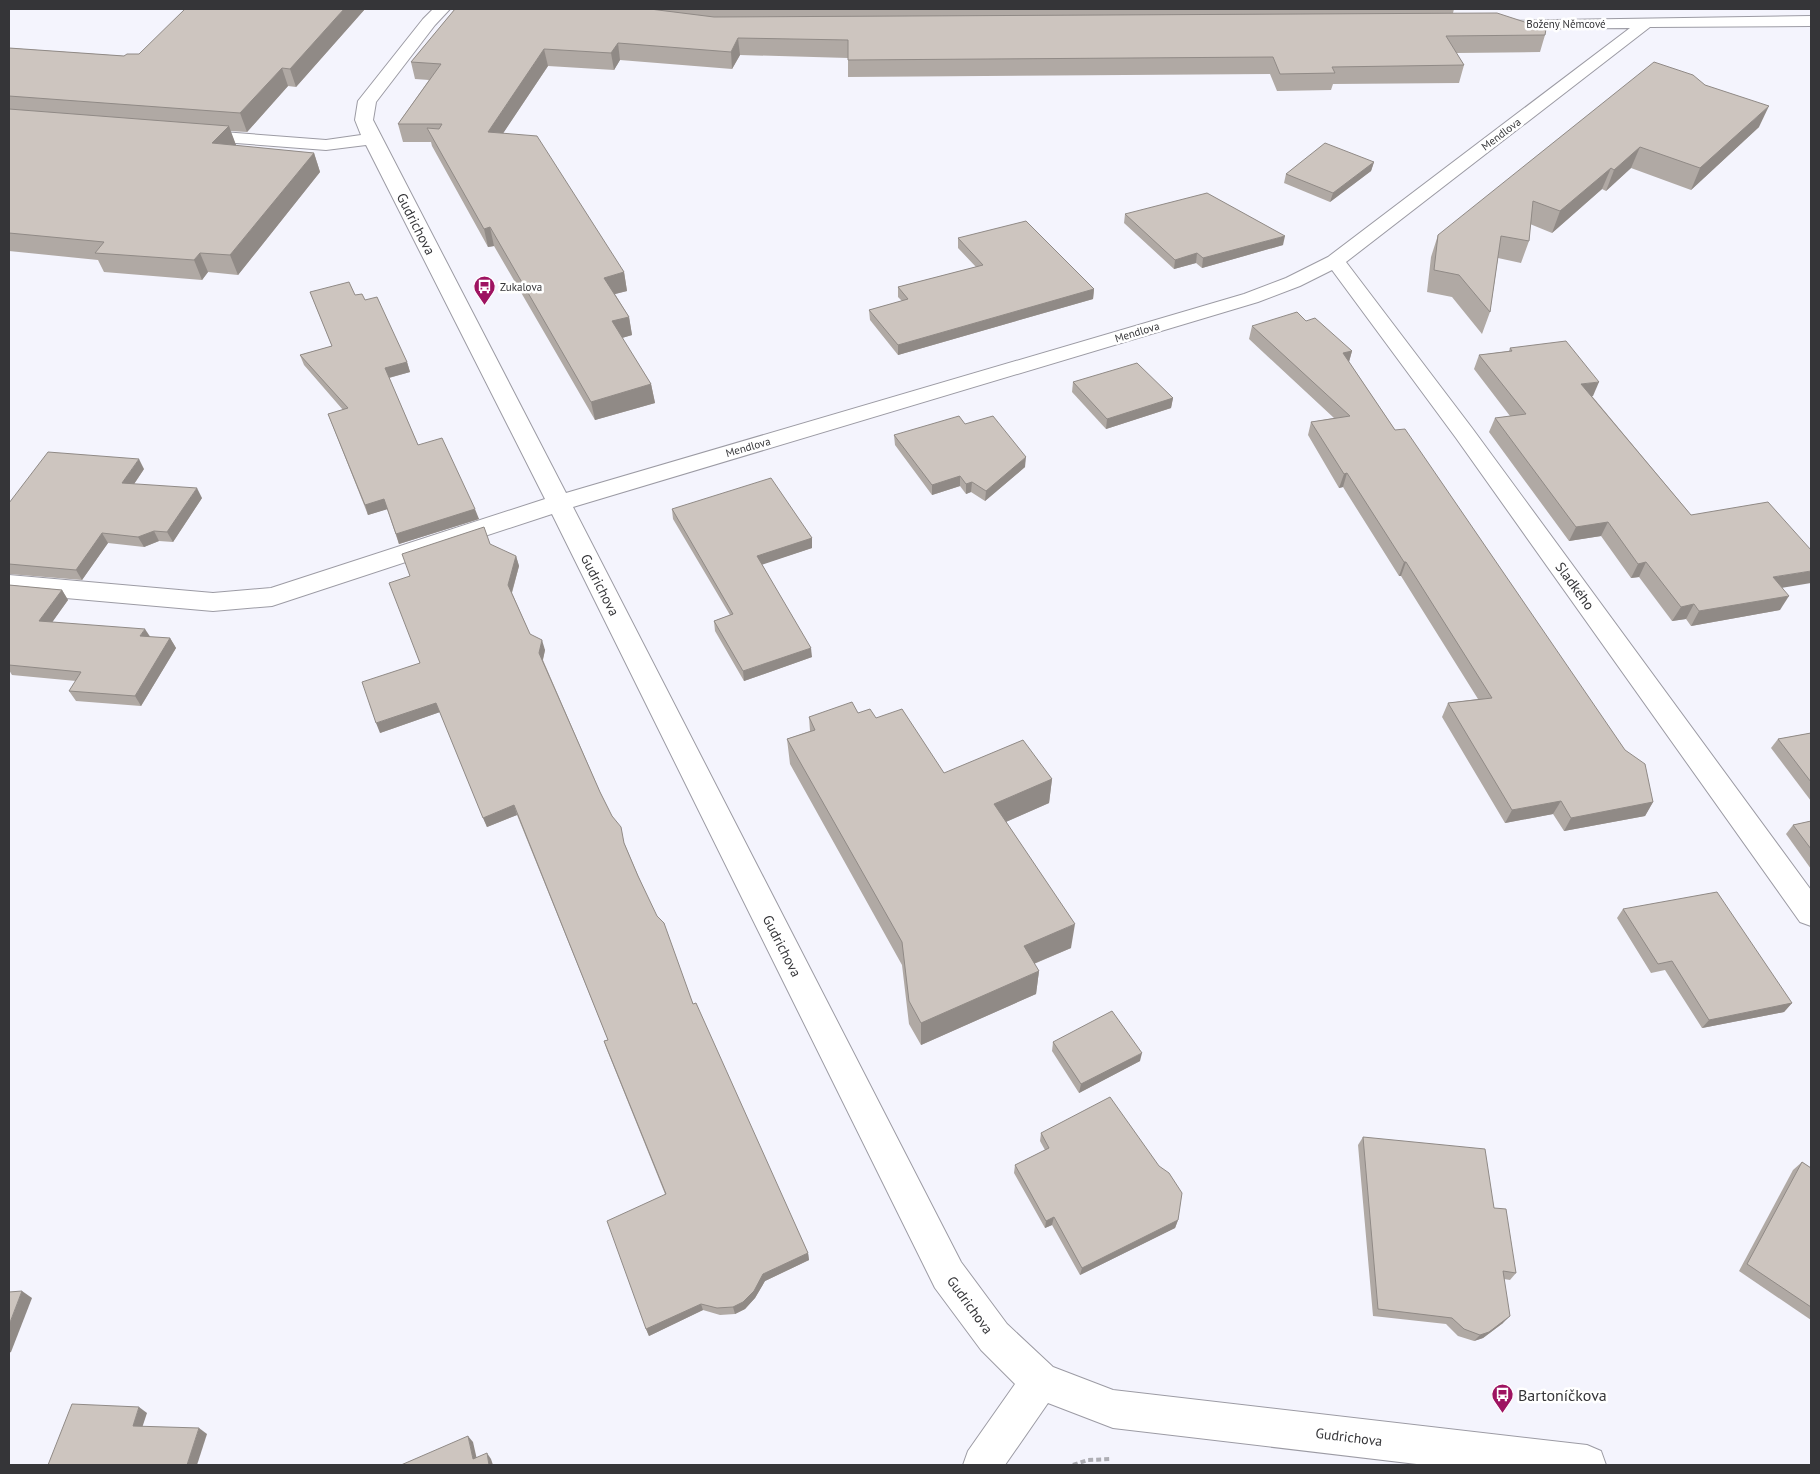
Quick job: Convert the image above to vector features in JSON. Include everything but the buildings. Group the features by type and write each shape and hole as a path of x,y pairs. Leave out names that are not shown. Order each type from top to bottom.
{"street":[{"name":"Gudrichova","path":"442,9 429,22 367,101 364,120 948,1275 994,1337 1040,1381 1113,1409 1587,1465"},
{"name":"Boženy Němcové","path":"1476,24 1811,21"},
{"name":"Mendlova","path":"9,584 213,602 272,597 559,503 1251,298 1293,282 1335,261 1646,23"},
{"path":"177,133 326,145 372,139"},
{"name":"Sladkého","path":"1335,261 1464,433 1811,913"},
{"path":"982,1465 1040,1381"}],"place":[{"name":"Zukalova","path":"484,306"},
{"name":"Bartoníčkova","path":"1502,1414"}]}
